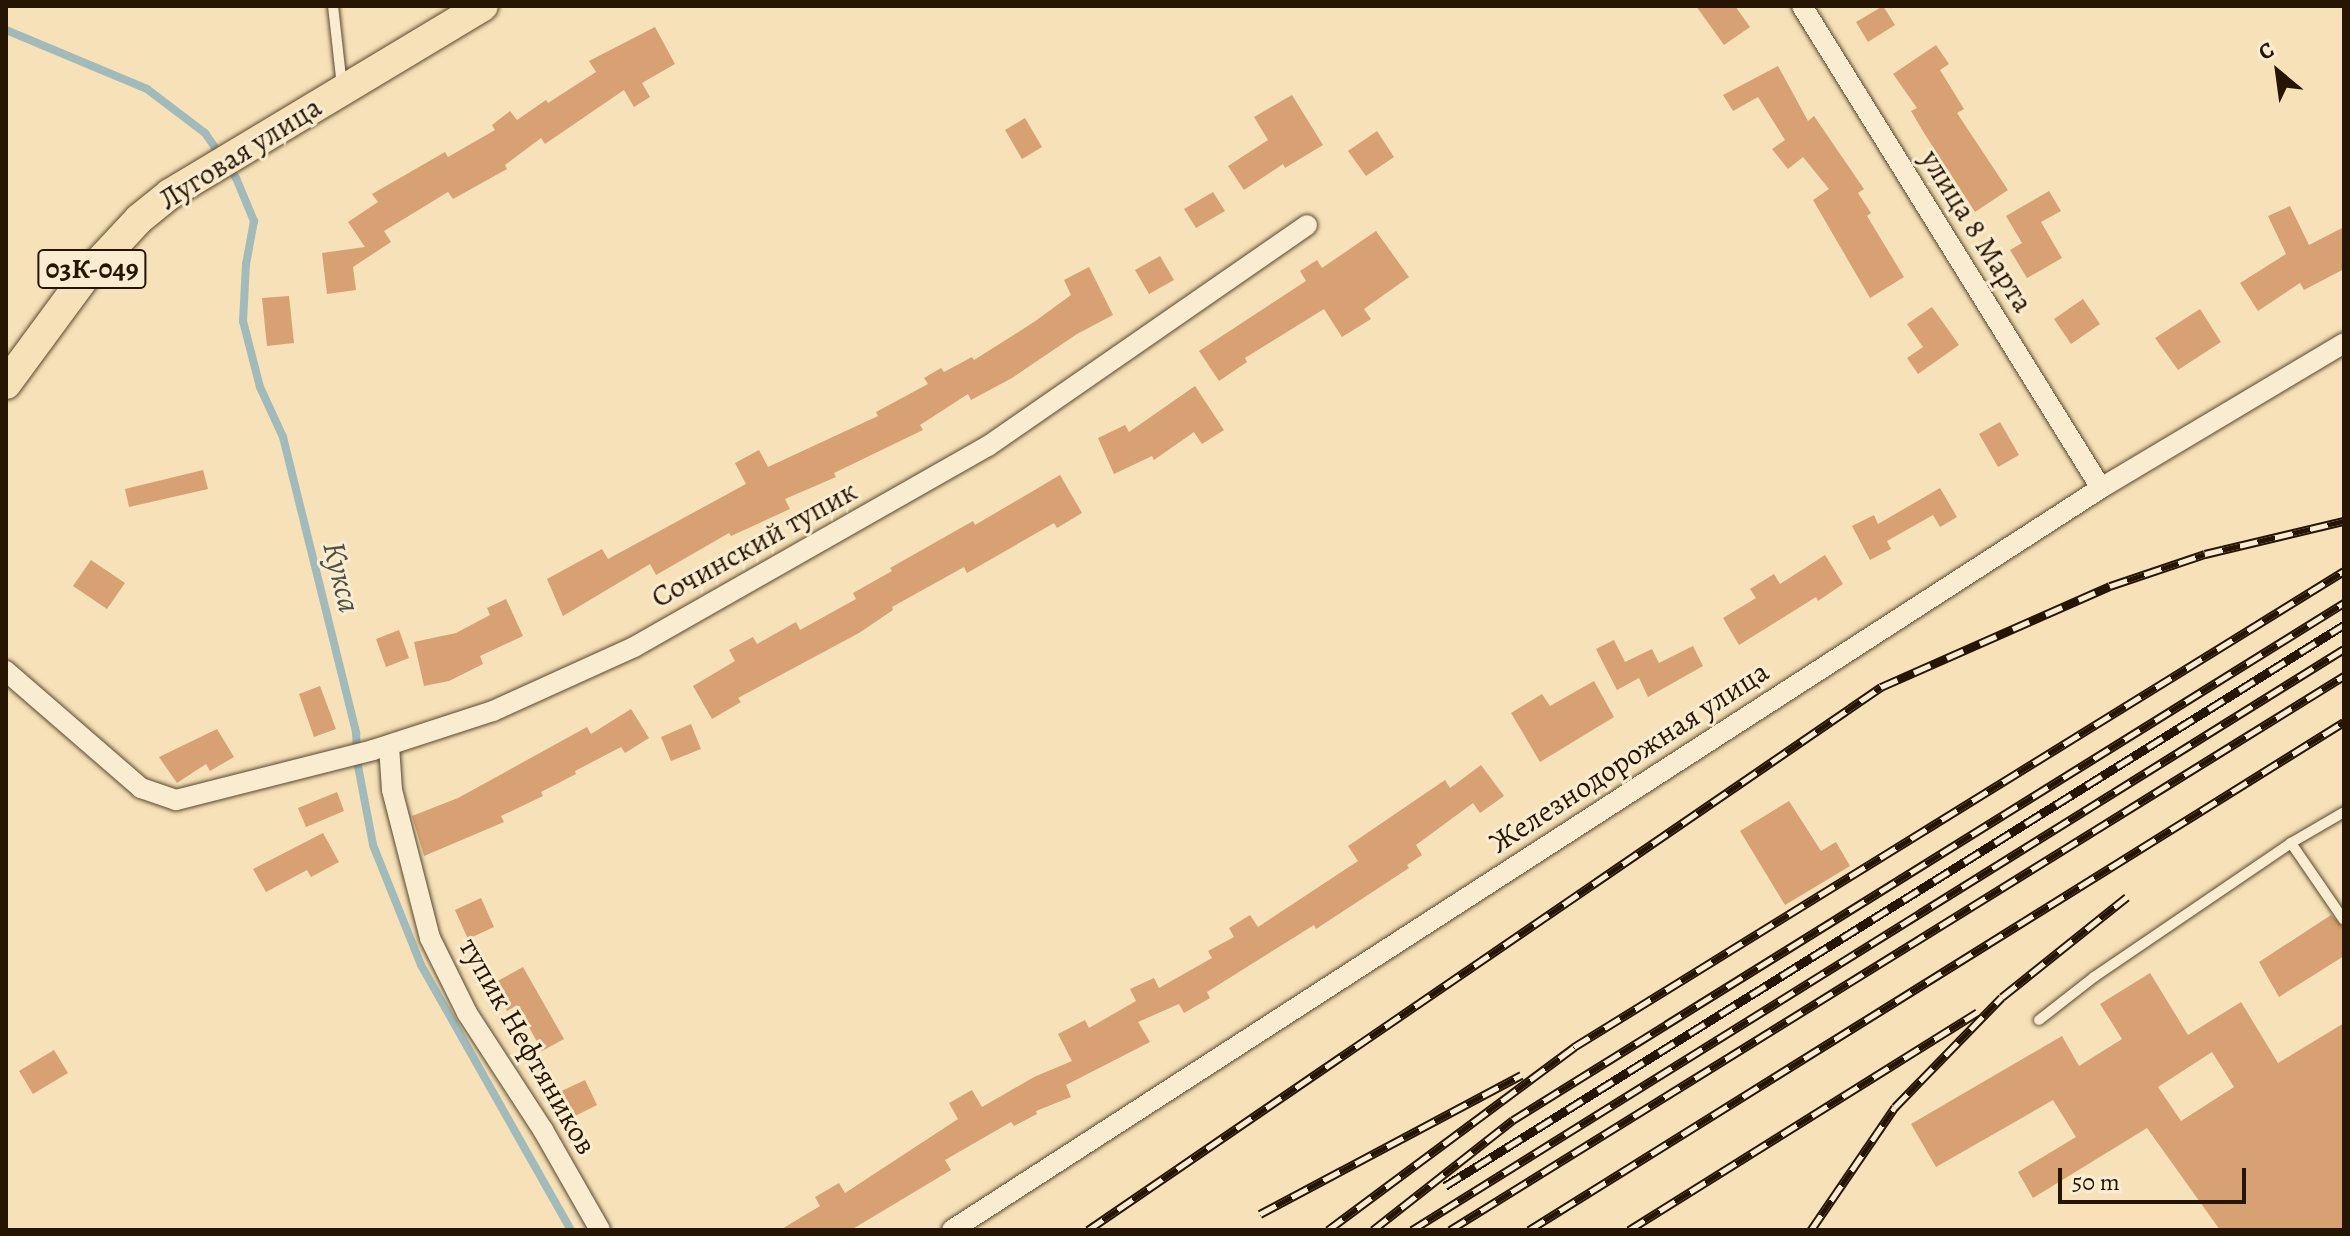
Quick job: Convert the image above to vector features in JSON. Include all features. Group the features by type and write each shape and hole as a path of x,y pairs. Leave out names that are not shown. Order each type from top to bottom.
{"main road":[{"name":"Луговая улица","path":"6,384 85,277 139,219 242,147 483,6"}],"street":[{"name":"улица 8 Марта","path":"1802,6 2101,488"},
{"name":"Сочинский тупик","path":"6,671 141,788 176,800 346,758 493,711 634,647 988,446 1307,225"},
{"name":"Железнодорожная улица","path":"952,1230 2101,488 2344,343"},
{"name":"тупик Нефтяников","path":"381,748 430,938 467,1013 543,1130 600,1230"}],"lane":[{"path":"333,6 342,88"},
{"path":"2039,1020 2094,977 2291,843 2344,812"},
{"path":"2291,843 2344,920"}],"building":[{"path":"1696,6 1735,6 1750,27 1724,45"},
{"path":"1883,6 1895,25 1868,42 1856,22"},
{"path":"655,27 675,64 642,83 650,97 634,107 624,90 545,144 541,138 505,165 507,169 453,199 448,192 384,231 391,242 353,267 356,290 327,294 322,253 365,247 348,222 378,202 372,194 445,152 448,157 495,130 492,125 510,111 517,120 546,100 548,103 596,72 589,61"},
{"path":"1936,45 1949,64 1940,70 1964,109 1957,113 2008,190 1975,212 1924,133 1911,111 1917,108 1893,74"},
{"path":"1778,66 1808,121 1814,116 1864,189 1858,193 1871,213 1867,216 1904,277 1870,298 1813,200 1829,189 1803,157 1788,169 1772,149 1785,140 1758,97 1733,111 1723,95"},
{"path":"1292,95 1323,145 1285,168 1283,164 1244,190 1228,166 1268,140 1254,117"},
{"path":"1025,118 1042,147 1022,159 1005,130"},
{"path":"1377,131 1394,157 1366,176 1348,151"},
{"path":"2049,191 2061,211 2041,222 2062,258 2027,278 2010,250 2022,243 2006,216"},
{"path":"1213,192 1225,211 1196,228 1184,209"},
{"path":"2290,206 2309,245 2344,227 2344,269 2304,290 2300,283 2258,311 2240,283 2286,254 2268,216"},
{"path":"1376,231 1409,277 1364,309 1371,319 1342,337 1324,309 1245,358 1247,362 1219,381 1199,351 1306,281 1300,271 1317,260 1322,268"},
{"path":"1160,256 1174,280 1149,294 1135,270"},
{"path":"1089,267 1113,315 1077,334 1012,378 971,400 968,394 920,425 923,430 834,473 836,477 785,499 790,509 731,536 729,533 656,575 650,564 563,616 547,579 602,549 608,559 746,484 735,463 759,450 768,467 878,416 876,412 928,384 924,378 941,368 944,372 972,357 974,360 1034,322 1071,295 1064,280"},
{"path":"289,296 294,343 267,346 262,298"},
{"path":"2083,299 2100,324 2071,344 2054,319"},
{"path":"1932,307 1959,345 1918,374 1907,358 1923,347 1907,324"},
{"path":"2200,309 2221,342 2178,370 2155,338"},
{"path":"1195,386 1224,430 1202,444 1194,432 1154,460 1152,456 1114,474 1098,438 1125,425 1129,432"},
{"path":"2000,422 2019,455 1998,467 1979,434"},
{"path":"203,470 208,489 129,507 125,489"},
{"path":"1060,475 1082,513 1057,528 1054,523 967,573 964,567 892,607 893,610 859,633 738,698 741,702 712,719 693,686 735,661 729,650 753,637 757,644 796,622 800,630 856,599 853,593 892,571 890,568 973,521 975,525"},
{"path":"1940,488 1957,517 1940,527 1933,515 1887,541 1891,549 1870,560 1852,526 1874,515 1878,524"},
{"path":"1825,555 1843,584 1818,601 1816,597 1739,645 1723,618 1756,598 1750,589 1774,574 1780,584"},
{"path":"91,560 125,583 107,609 73,586"},
{"path":"506,599 523,636 480,656 483,664 449,681 424,686 414,642 456,633 490,615 487,608"},
{"path":"399,630 409,658 386,667 376,639"},
{"path":"1614,640 1625,662 1652,649 1659,663 1693,646 1703,666 1648,697 1639,678 1617,690 1596,649"},
{"path":"1594,681 1614,717 1540,762 1511,713 1542,694 1550,706"},
{"path":"320,686 336,729 314,737 299,694"},
{"path":"631,709 649,738 625,753 621,747 575,771 576,774 541,792 543,796 501,816 504,822 424,856 412,816 458,798 587,727 591,734"},
{"path":"691,724 701,749 671,761 661,737"},
{"path":"217,729 234,757 210,771 206,764 177,783 159,757"},
{"path":"1481,765 1504,796 1480,813 1473,803 1416,845 1422,855 1407,865 1409,868 1316,929 1314,925 1207,992 1210,998 1184,1013 1179,1004 1138,1022 1150,1042 1066,1085 1071,1097 1036,1111 1037,1114 1014,1126 1011,1122 945,1160 951,1170 851,1230 780,1230 820,1206 815,1197 839,1183 845,1193 958,1119 949,1103 972,1090 982,1107 1034,1077 1072,1061 1058,1034 1085,1020 1089,1028 1136,1001 1130,989 1154,978 1159,988 1212,958 1208,951 1234,937 1229,928 1250,915 1258,927 1358,861 1348,846 1445,780 1450,788"},
{"path":"337,792 344,811 306,827 298,808"},
{"path":"1789,801 1821,851 1836,842 1850,866 1785,905 1740,831"},
{"path":"323,833 339,862 311,877 307,870 266,892 253,869"},
{"path":"481,898 494,927 468,939 455,910"},
{"path":"2331,915 2344,928 2344,956 2279,997 2259,962"},
{"path":"523,967 564,1039 542,1051 517,1005 507,1011 492,984"},
{"path":"2150,973 2188,1035 2241,1002 2278,1063 2344,1023 2344,1230 2220,1230 2147,1128 2033,1198 2018,1172 2076,1137 2053,1100 1936,1167 1911,1124 2062,1036 2079,1066 2122,1039 2100,1004","holes":["2212,1052 2234,1087 2181,1121 2158,1087"]},
{"path":"54,1050 68,1073 33,1094 19,1071"},
{"path":"585,1080 597,1105 567,1120 555,1094"}],"waterway":[{"name":"Кукса","path":"6,30 147,89 205,133 236,178 254,221 246,264 243,321 260,387 283,437 356,733 358,766 373,845 421,965 571,1230"}],"railway":[{"path":"1088,1230 1881,687 2110,586 2205,554 2344,521"},
{"path":"1328,1230 1574,1047 2344,571"},
{"path":"1373,1230 1513,1120 2344,603"},
{"path":"1445,1186 2344,625"},
{"path":"1412,1230 2344,649"},
{"path":"1450,1230 2344,676"},
{"path":"1529,1230 2344,722"},
{"path":"1811,1230 1895,1107 2002,997 2127,897"},
{"path":"1629,1230 1978,1012"},
{"path":"1260,1214 1521,1075"}]}
